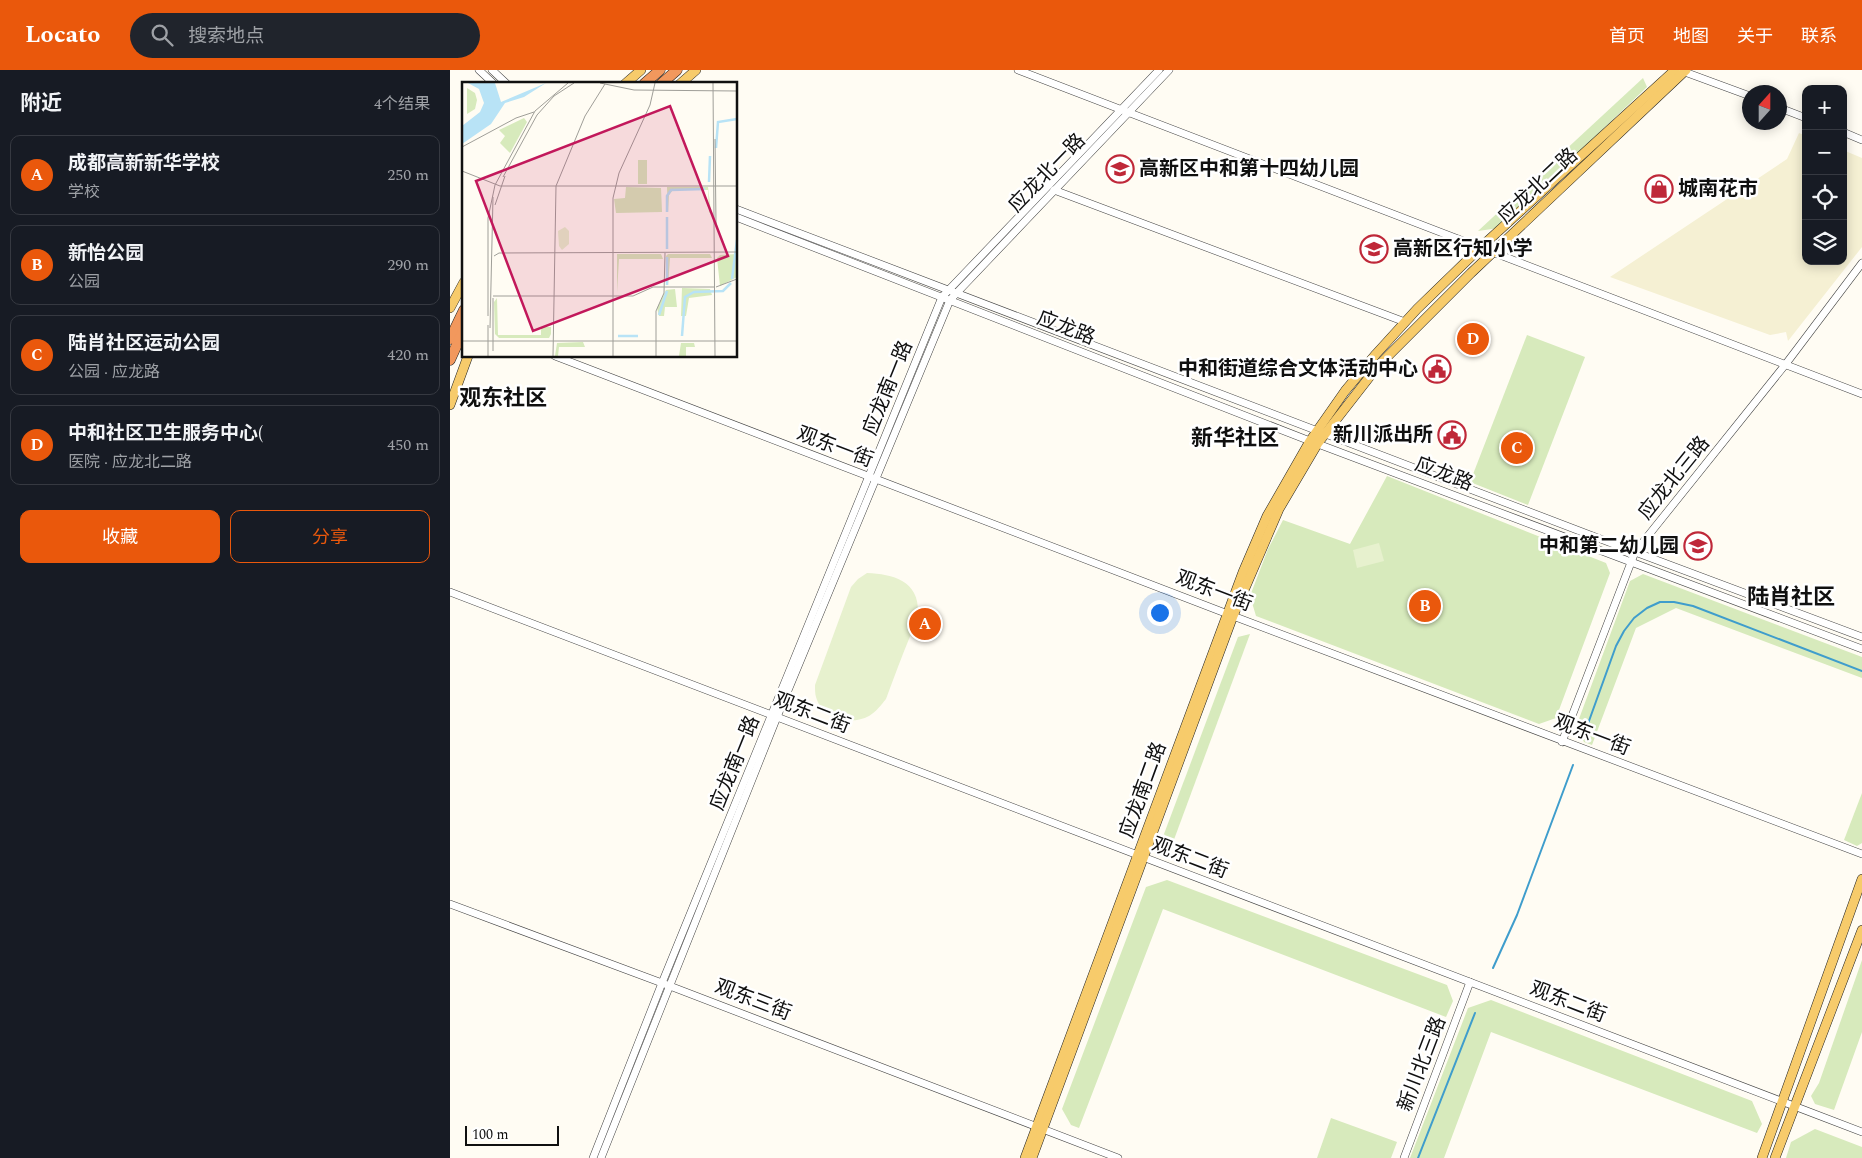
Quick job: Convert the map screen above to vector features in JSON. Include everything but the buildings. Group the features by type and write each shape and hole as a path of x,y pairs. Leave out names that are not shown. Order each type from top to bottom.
{"highway":[{"path":"646,82 660,70"},
{"path":"663,82 677,70"},
{"path":"450,339 462,314"},
{"path":"450,360 462,333"}],"main road":[{"path":"627,82 641,70"},
{"path":"682,82 696,70"},
{"name":"应龙北二路","path":"1321,433 1345,391 1405,322 1481,247 1682,70"},
{"name":"应龙北二路","path":"1314,442 1378,366 1682,70"},
{"path":"450,308 462,286"},
{"path":"450,405 467,358"},
{"name":"应龙南二路","path":"1032,1158 1041,1127 1267,516 1314,442"},
{"path":"1762,1158 1862,879"},
{"path":"1775,1158 1862,930"},
{"name":"应龙南二路","path":"1025,1158 1041,1127"}],"street":[{"path":"479,70 492,82"},
{"path":"492,70 505,82"},
{"path":"1018,70 1862,394"},
{"name":"应龙北一路","path":"950,300 952,292 1158,70"},
{"name":"应龙北一路","path":"942,297 952,292 1054,190 1169,70"},
{"path":"1682,70 1742,93"},
{"path":"1787,111 1802,116"},
{"path":"1847,134 1862,140"},
{"path":"1054,190 1405,322"},
{"name":"应龙路","path":"738,210 1321,433 1862,637"},
{"name":"应龙路","path":"738,218 1314,442 1862,648"},
{"name":"应龙北三路","path":"1562,742 1635,552 1785,365 1862,263"},
{"name":"应龙南一路","path":"593,1158 872,478 942,297"},
{"name":"应龙南一路","path":"872,478 950,300"},
{"name":"观东一街","path":"560,358 1562,742 1862,854"},
{"name":"观东二街","path":"450,592 1783,1102 1794,1108 1862,1132"},
{"name":"观东三街","path":"450,904 666,984 1118,1158"},
{"name":"新川北三路","path":"1404,1158 1470,982"},
{"name":"应龙南一路","path":"601,1158 666,984"}],"shaded area":[{"path":"1799,133 1802,134 1802,265 1847,265 1847,152 1862,158 1862,247 1788,341 1786,332 1770,335 1610,277 1787,159"}],"green space":[{"path":"1643,78 1647,87 1499,228 1478,231"},
{"path":"1527,335 1585,357 1528,505 1470,482"},
{"path":"1387,476 1606,563 1610,573 1556,718 1539,724 1256,616 1250,596 1268,549 1283,520 1350,544"},
{"path":"1379,543 1384,561 1357,568 1353,550"},
{"path":"867,573 886,575 903,581 914,593 917,601 918,615 886,699 869,716 862,719 838,719 824,711 819,705 815,693 815,685 851,587"},
{"path":"1643,574 1862,657 1862,678 1676,608 1636,628 1592,745 1584,742 1576,727 1630,581"},
{"path":"1250,634 1172,845 1164,834 1238,637"},
{"path":"1862,793 1862,843 1857,846 1844,840"},
{"path":"1167,880 1447,985 1453,1001 1446,1017 1163,909 1079,1128 1071,1125 1062,1109 1146,887"},
{"path":"1862,960 1862,1032 1834,1110 1815,1104 1811,1096 1819,1083"},
{"path":"1491,1000 1752,1101 1762,1124 1757,1133 1491,1032 1444,1158 1410,1158 1468,1008"},
{"path":"1331,1118 1397,1142 1391,1158 1317,1158"},
{"path":"1815,1129 1862,1147 1862,1158 1786,1158 1791,1142"}],"waterway":[{"path":"1585,732 1616,646 1624,631 1634,618 1647,608 1660,602 1674,602 1693,606 1862,671"},
{"path":"1493,968 1517,915 1573,765"},
{"path":"1418,1158 1475,1013"}],"place":[{"name":"高新区中和第十四幼儿园","path":"1120,169"},
{"name":"城南花市","path":"1659,189"},
{"name":"高新区行知小学","path":"1374,249"},
{"name":"中和社区卫生服务中心(","path":"1473,339"},
{"name":"中和街道综合文体活动中心","path":"1437,369"},
{"name":"新川派出所","path":"1452,435"},
{"name":"陆肖社区运动公园","path":"1517,448"},
{"name":"中和第二幼儿园","path":"1698,546"},
{"name":"新怡公园","path":"1425,606"},
{"name":"成都高新新华学校","path":"925,624"}],"district":[{"name":"观东社区","path":"503,398"},
{"name":"新华社区","path":"1235,438"},
{"name":"陆肖社区","path":"1791,597"}]}
